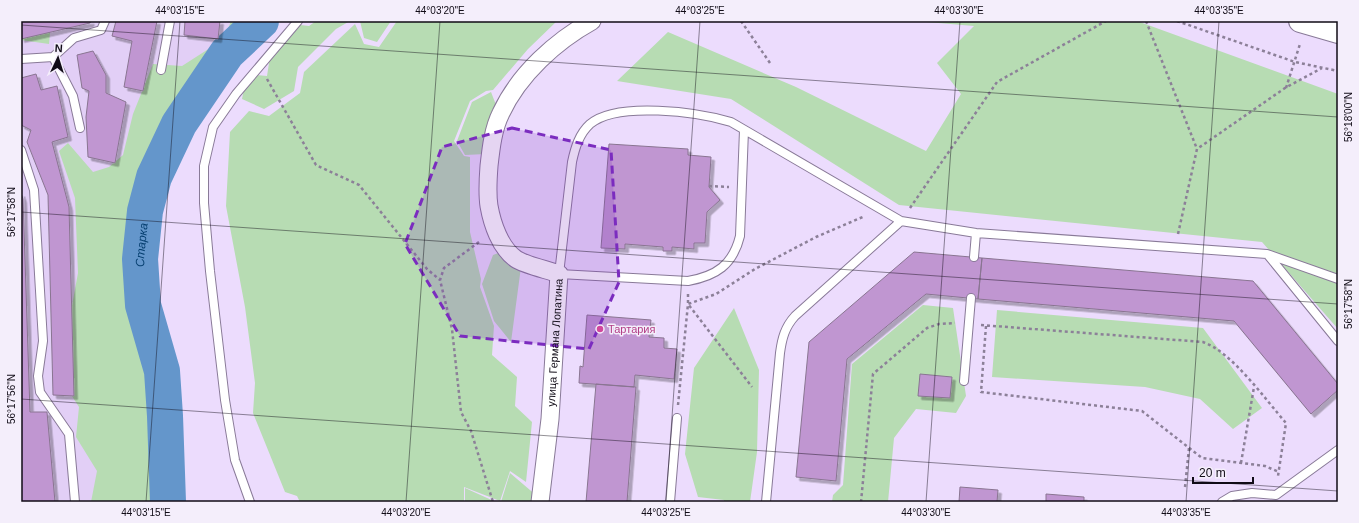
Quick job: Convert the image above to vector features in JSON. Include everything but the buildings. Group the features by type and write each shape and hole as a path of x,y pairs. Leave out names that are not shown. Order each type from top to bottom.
{"main road":[{"path":"1300,21 1338,32"}],"street":[{"name":"улица Германа Лопатина","path":"540,502 550,419 559,274 516,259 500,240 491,220 488,197 491,144 500,114 511,94 530,71 553,48 576,30 592,21"}],"lane":[{"path":"21,59 53,57 74,38 101,30 105,21"},
{"path":"161,70 170,21"},
{"path":"250,502 235,460 225,400 210,271 204,203 204,166 213,128 236,94 298,21"},
{"path":"53,57 73,96 80,128"},
{"path":"744,130 740,236 737,250 728,262 716,273 704,278 688,281 559,274 572,162 576,147 583,132 591,124 603,116 621,111 641,110 716,118 731,122 901,221 976,233 1268,254 1338,279"},
{"path":"21,150 34,190 43,342 38,376 40,392 69,434 75,502"},
{"path":"766,502 780,353 783,337 788,324 901,221"},
{"path":"974,257 976,233"},
{"path":"1268,254 1338,341"},
{"path":"964,381 971,298"},
{"path":"670,502 677,418"},
{"path":"1222,502 1252,493 1276,495 1338,450"}],"path":[{"path":"741,21 770,63"},
{"path":"901,221 997,82 1106,21"},
{"path":"1146,21 1197,148 1175,248"},
{"path":"1177,21 1295,62 1338,71"},
{"path":"1286,88 1300,44"},
{"path":"260,66 316,165 359,185 427,269 440,280"},
{"path":"1197,148 1286,88 1322,68"},
{"path":"709,186 730,187"},
{"path":"688,304 716,294 755,269 816,237 881,209"},
{"path":"479,242 444,268 440,280 452,329 461,412 471,431 493,502"},
{"path":"677,418 688,304 688,281"},
{"path":"688,304 752,387"},
{"path":"861,502 873,374 927,328 939,324 969,324 1203,342 1226,355 1286,423 1276,495"},
{"path":"986,326 981,392 1142,411 1202,458 1265,466 1279,472"},
{"path":"1240,463 1254,387"},
{"path":"1185,487 1189,448"}],"highlighted area":[{"path":"512,128 611,150 619,282 589,349 460,336 405,244 442,147"}],"shaded area":[{"path":"21,21 241,21 147,148 117,502 21,502"}],"green space":[{"path":"21,21 51,21 49,44 21,40"},
{"path":"231,21 251,21 201,105 173,159 164,193 160,228 147,287 180,406 180,502 91,502 97,471 76,437 79,407 59,376 78,273 75,198 59,151 68,143 93,172 109,167 123,155 133,114 153,64 182,66 224,39"},
{"path":"316,21 350,21 336,29 298,67 294,91 264,109 242,99 247,74 267,76 272,44 292,24 309,26"},
{"path":"360,21 391,21 377,42 364,38"},
{"path":"397,21 557,21 528,49 493,90 486,91 470,101 454,141 464,156 470,157 470,232 481,279 480,287 494,326 492,355 517,377 515,406 532,422 526,482 510,471 500,501 464,487 464,502 300,502 297,496 285,492 253,413 255,383 245,307 226,206 230,132 249,111 269,116 300,93 304,72 355,24 364,44 379,47"},
{"path":"915,21 1137,21 1338,94 1338,329 1262,242 899,205 731,99 617,81 668,32 796,87 926,151 961,94 937,63 974,26"},
{"path":"491,92 498,110 486,154 465,155 457,141 472,102"},
{"path":"512,248 521,267 511,342 494,321 482,284 493,255"},
{"path":"923,305 953,308 966,396 956,413 916,409 894,438 888,502 832,502 833,495 843,485 852,364"},
{"path":"734,308 759,370 757,452 750,502 724,502 724,500 698,497 685,454 694,368"},
{"path":"997,310 1203,328 1262,408 1233,429 1200,399 1145,387 992,377"},
{"path":"553,470 549,502 501,502 510,473 537,496"},
{"path":"465,488 496,502 465,502"}],"waterway":[{"name":"Старка","path":"168,502 162,371 143,305 140,259 145,211 154,177 179,124 227,53 261,21"}],"place":[{"name":"Тартария","path":"600,329"}]}
